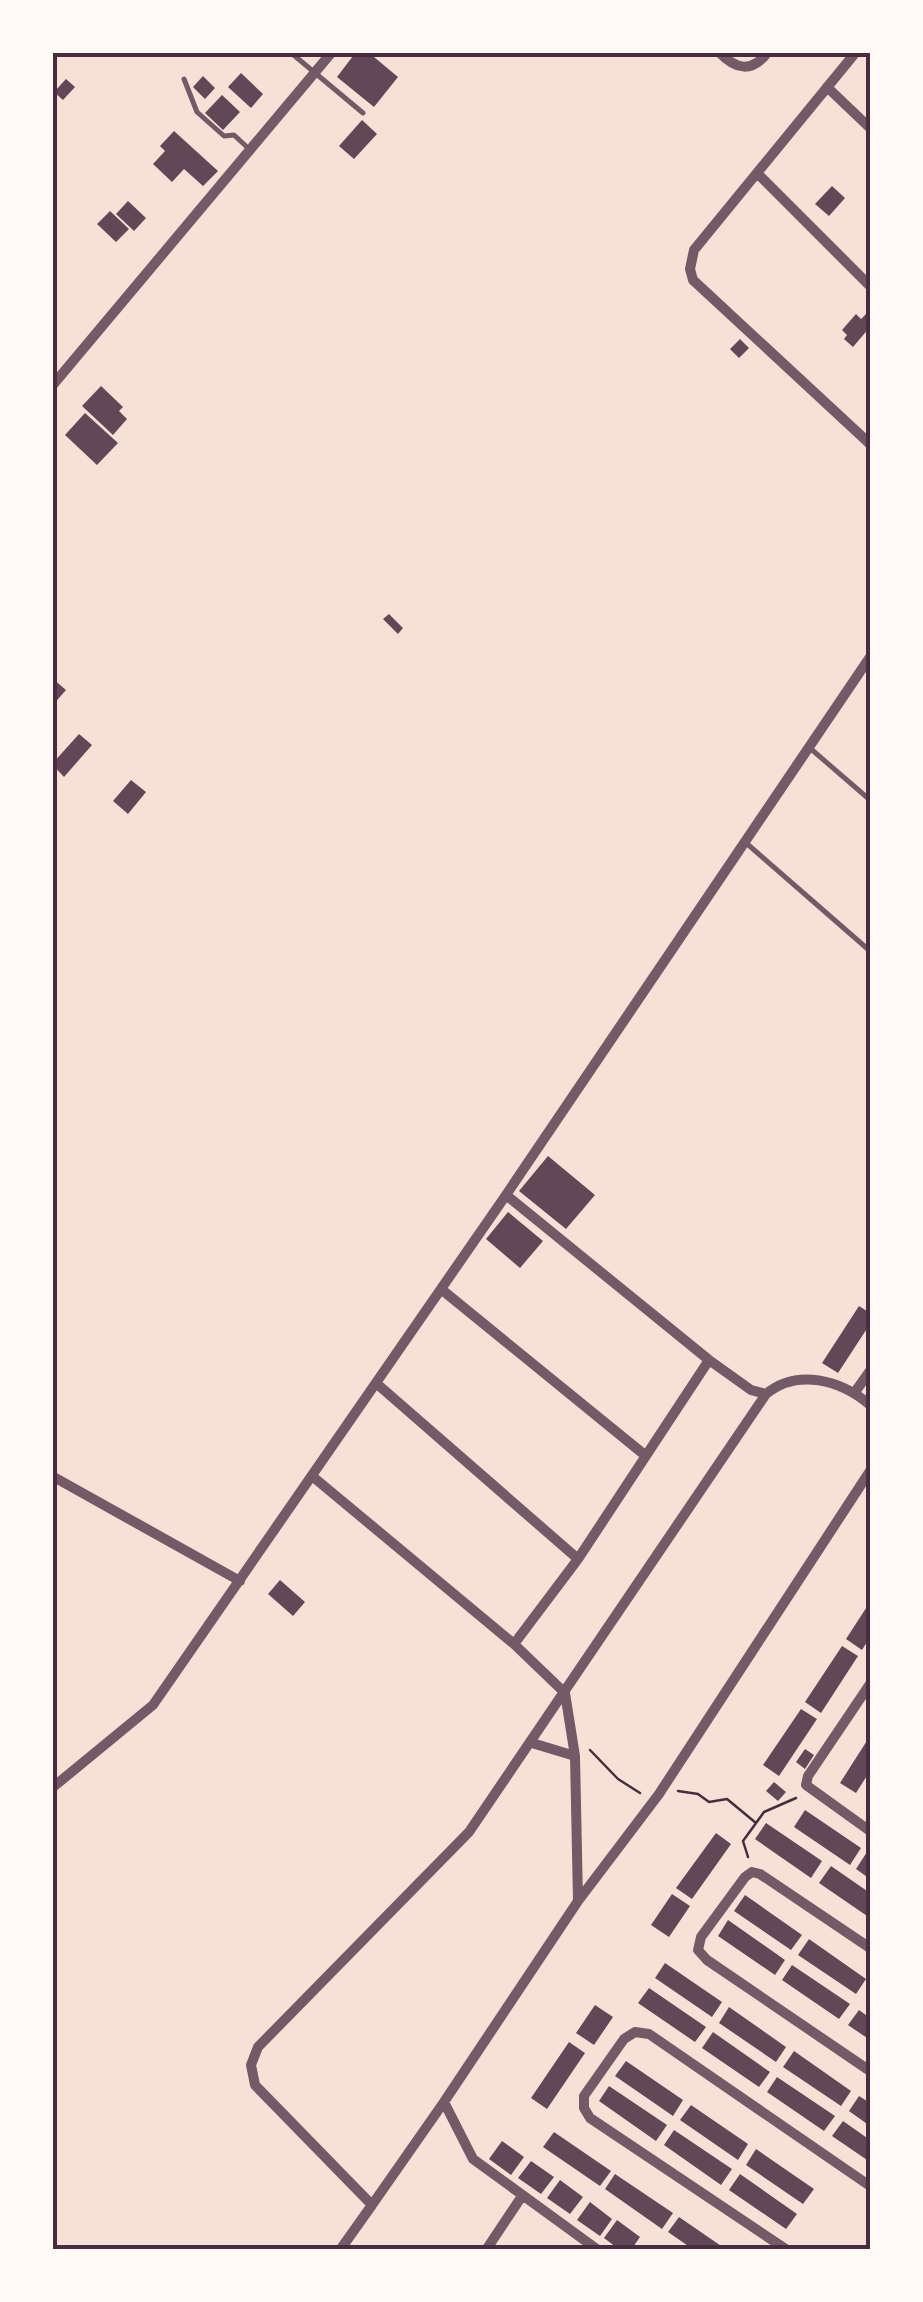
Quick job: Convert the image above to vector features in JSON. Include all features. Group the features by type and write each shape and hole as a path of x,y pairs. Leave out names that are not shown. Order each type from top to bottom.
{"street":[{"path":"52,386 332,52"},
{"path":"719,52 731,64 746,68 759,64 768,52"},
{"path":"856,52 694,250 690,269 693,280 870,444"},
{"path":"827,87 870,128"},
{"path":"756,173 870,286"},
{"path":"52,1788 153,1706 870,657"},
{"path":"506,1194 709,1360 751,1390 766,1394"},
{"path":"441,1289 646,1456"},
{"path":"514,1644 578,1559 709,1360"},
{"path":"856,1392 870,1370"},
{"path":"372,2206 256,2086 251,2065 258,2046 469,1832 766,1394 780,1382 801,1377 856,1392 870,1405"},
{"path":"376,1383 578,1559"},
{"path":"340,2250 578,1901 659,1794 870,1471"},
{"path":"52,1476 240,1581"},
{"path":"312,1476 514,1644 565,1692 575,1756 578,1901"},
{"path":"870,1684 808,1776 806,1785 870,1831"},
{"path":"532,1742 575,1756"},
{"path":"870,1948 752,1872 701,1937 698,1950 870,2072"},
{"path":"787,2250 590,2118 584,2108 584,2096 624,2039 635,2032 648,2034 870,2186"},
{"path":"444,2102 473,2159 598,2250"},
{"path":"486,2250 522,2196"}],"lane":[{"path":"290,52 362,113"},
{"path":"184,80 197,112 224,136 234,135 250,150"},
{"path":"808,748 870,800"},
{"path":"745,842 870,952"}],"path":[{"path":"752,1872 743,1841 764,1812 811,1791"}],"building":[{"path":"356,52 368,52 398,77 374,107 337,77"},
{"path":"241,73 263,94 251,108 228,87"},
{"path":"203,76 215,88 205,99 193,87"},
{"path":"66,79 75,87 63,100 54,92"},
{"path":"222,95 240,112 223,130 205,113"},
{"path":"362,120 377,134 354,159 339,146"},
{"path":"174,131 218,171 203,186 184,169 172,182 153,164 165,151 160,146"},
{"path":"832,186 845,198 829,216 815,204"},
{"path":"128,201 146,218 134,231 116,214"},
{"path":"110,211 129,229 116,242 97,224"},
{"path":"856,314 861,319 866,314 870,327 853,347 844,339 847,335 842,330"},
{"path":"740,339 749,348 739,358 730,349"},
{"path":"101,386 123,407 119,411 127,419 113,435 82,406"},
{"path":"85,413 118,443 97,465 65,435"},
{"path":"389,614 403,628 398,634 383,619"},
{"path":"52,678 66,690 52,706"},
{"path":"79,734 92,745 64,777 52,764"},
{"path":"131,780 146,792 128,814 113,801"},
{"path":"548,1156 595,1195 566,1229 519,1191"},
{"path":"508,1212 543,1241 520,1268 486,1239"},
{"path":"859,1306 870,1313 870,1324 838,1373 822,1363"},
{"path":"280,1580 305,1602 293,1616 268,1594"},
{"path":"870,1602 870,1637 862,1650 846,1639"},
{"path":"842,1646 858,1656 821,1713 805,1702"},
{"path":"801,1709 817,1719 779,1776 763,1765"},
{"path":"870,1736 870,1771 856,1793 840,1783"},
{"path":"805,1749 814,1755 805,1769 796,1762"},
{"path":"774,1782 786,1792 778,1801 766,1791"},
{"path":"805,1810 861,1848 850,1865 794,1827"},
{"path":"766,1823 822,1861 811,1878 755,1839"},
{"path":"716,1833 731,1844 692,1899 676,1888"},
{"path":"867,1852 870,1854 870,1879 856,1869"},
{"path":"831,1866 870,1893 870,1918 819,1883"},
{"path":"672,1894 690,1906 669,1937 651,1925"},
{"path":"745,1895 802,1935 791,1950 734,1911"},
{"path":"728,1920 785,1960 775,1975 718,1936"},
{"path":"809,1939 866,1979 856,1994 798,1955"},
{"path":"665,1963 722,2002 712,2017 655,1978"},
{"path":"792,1965 850,2004 839,2019 782,1980"},
{"path":"649,1988 706,2027 695,2042 638,2003"},
{"path":"595,2005 613,2017 594,2045 576,2033"},
{"path":"729,2007 786,2047 776,2062 719,2023"},
{"path":"859,2010 870,2018 870,2040 848,2025"},
{"path":"713,2032 770,2072 759,2087 702,2048"},
{"path":"569,2042 585,2053 547,2109 531,2098"},
{"path":"794,2051 851,2091 841,2106 783,2067"},
{"path":"626,2061 683,2100 673,2116 615,2076"},
{"path":"777,2077 835,2116 824,2131 767,2092"},
{"path":"609,2086 667,2125 656,2141 599,2101"},
{"path":"859,2096 870,2103 870,2126 849,2111"},
{"path":"691,2105 748,2144 738,2160 680,2120"},
{"path":"843,2121 870,2140 870,2162 832,2136"},
{"path":"674,2130 732,2169 721,2185 664,2145"},
{"path":"554,2132 611,2171 600,2186 543,2147"},
{"path":"502,2141 524,2157 511,2175 489,2159"},
{"path":"756,2149 814,2189 803,2204 746,2165"},
{"path":"531,2161 554,2177 541,2194 518,2178"},
{"path":"615,2174 673,2213 662,2229 605,2189"},
{"path":"740,2174 797,2214 786,2229 729,2190"},
{"path":"560,2180 583,2197 570,2214 547,2198"},
{"path":"590,2202 612,2219 600,2236 577,2220"},
{"path":"679,2217 727,2250 694,2250 668,2232"},
{"path":"617,2220 640,2237 631,2250 620,2250 604,2238"}]}
